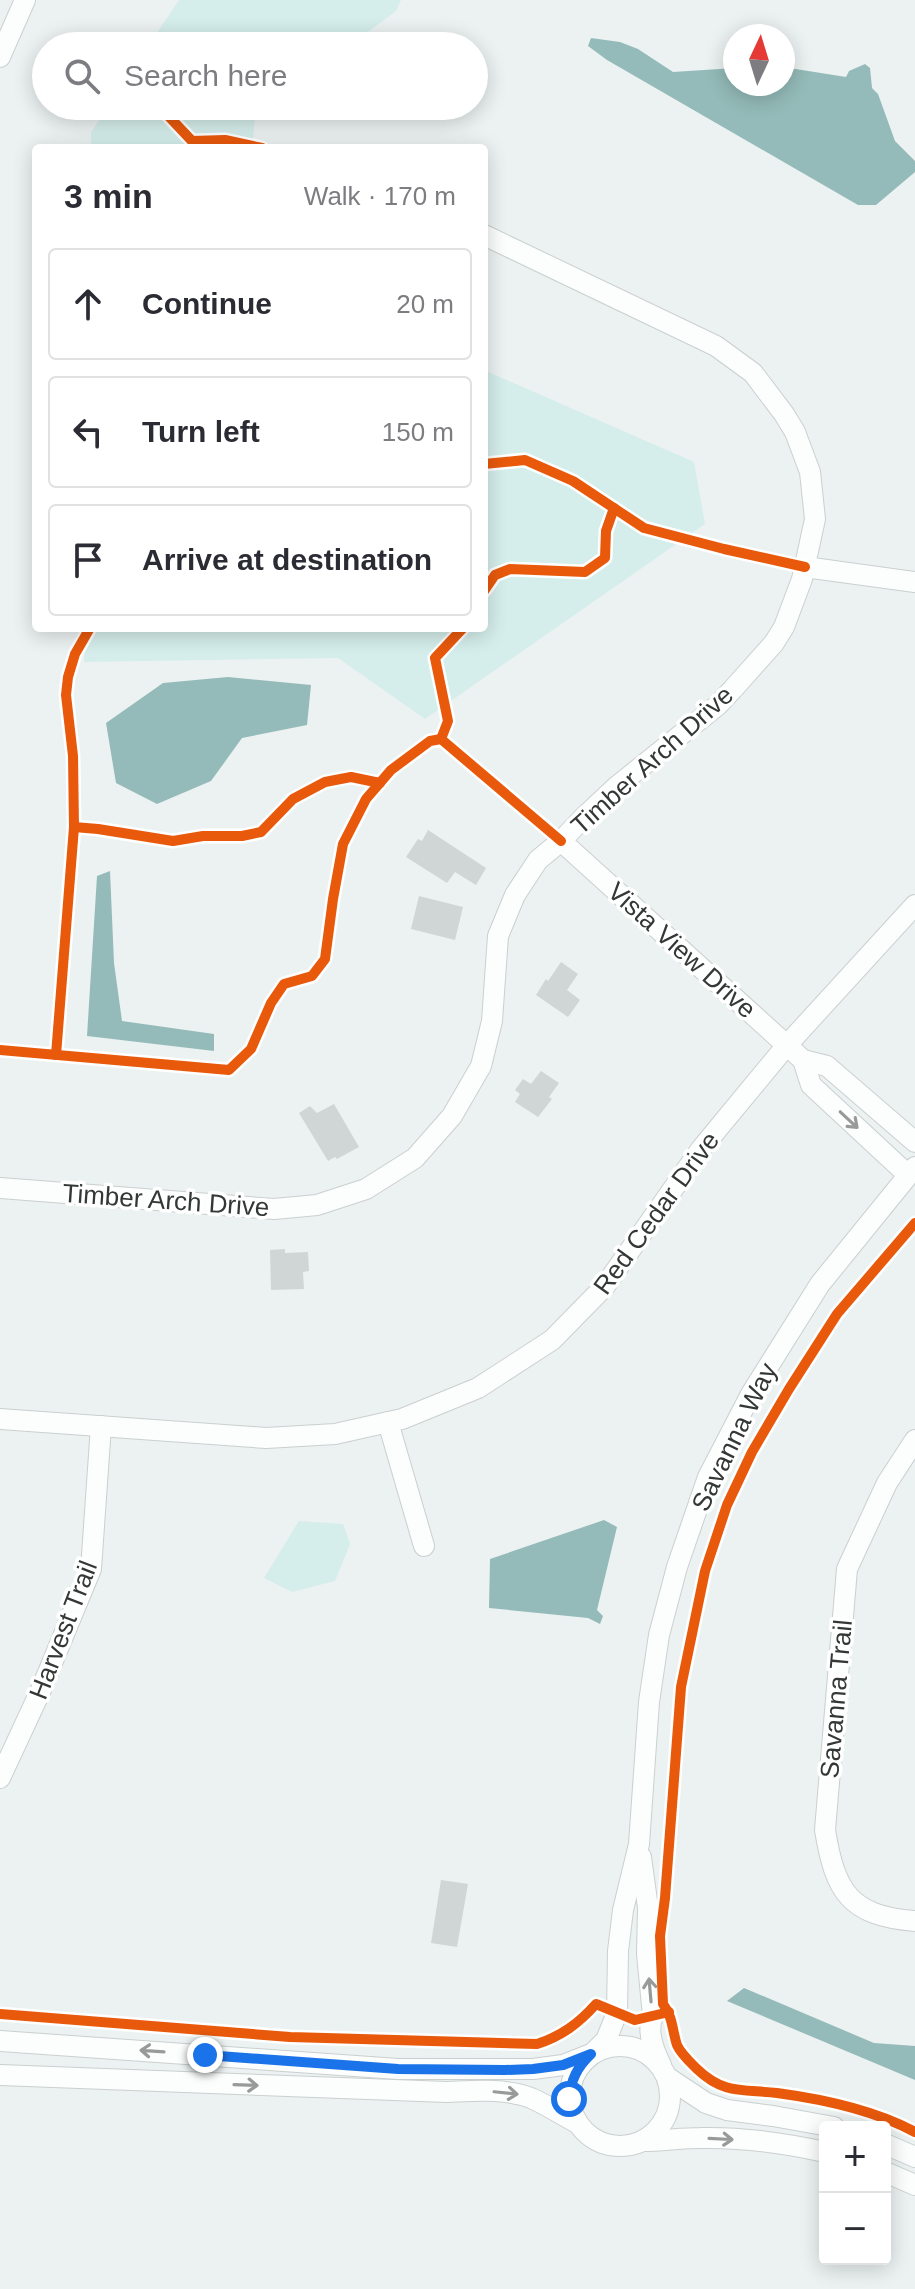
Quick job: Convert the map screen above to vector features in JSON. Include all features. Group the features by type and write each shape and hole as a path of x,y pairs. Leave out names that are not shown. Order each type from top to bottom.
{"street":[{"path":"0,57 25,0"},
{"name":"Timber Arch Drive","path":"0,1188 274,1209 317,1205 366,1189 415,1158 452,1116 481,1066 492,1021 498,936 515,895 538,860 616,787 718,705 774,643 784,627 805,567 815,519 810,472 795,432 778,405 753,373 716,346 488,237"},
{"path":"805,567 915,582"},
{"name":"Vista View Drive","path":"561,841 803,1060 811,1085 912,1171"},
{"name":"Red Cedar Drive","path":"0,1419 266,1438 335,1434 402,1419 478,1388 552,1340 605,1286 701,1149 787,1045 915,905"},
{"name":"Vista View Drive","path":"803,1060 827,1066 915,1142"},
{"name":"Savanna Way","path":"593,2053 606,2040 617,2013 618,1951 623,1910 639,1844 649,1702 659,1635 677,1567 708,1477 751,1394 820,1284 912,1171"},
{"path":"388,1422 424,1546"},
{"name":"Harvest Trail","path":"0,1778 91,1569 101,1426"},
{"name":"Savanna Trail","path":"915,1440 887,1483 847,1569 825,1830 830,1861 841,1889 849,1899 869,1912 915,1921"},
{"name":"Savanna Way","path":"639,1844 648,1908 647,1954 653,2016 650,2023 654,2051 664,2071"},
{"path":"0,2041 398,2069 533,2069 563,2065 606,2047 630,2046 652,2056 664,2071 706,2103 727,2110 819,2124"},
{"path":"593,2053 581,2063 570,2086 572,2111 577,2123 596,2140 625,2146 643,2141 700,2138 746,2140 819,2151"},
{"path":"643,2141 666,2118 671,2098 664,2071"},
{"path":"0,2075 485,2091 520,2094 577,2123"},
{"path":"891,2147 915,2157"},
{"path":"891,2175 915,2185"}],"shaded area":[{"path":"179,0 401,0 396,11 368,32 157,32"},
{"path":"591,38 620,42 638,49 673,72 723,69 723,96 795,96 795,69 846,77 849,71 865,64 870,68 872,88 878,94 895,141 915,161 915,172 876,205 858,205 607,60 588,46"},
{"path":"99,120 255,120 252,144 91,144 91,132"},
{"path":"488,372 694,462 705,524 425,719 338,658 84,662 85,632 488,632"},
{"path":"228,677 311,685 307,725 242,738 211,781 157,804 116,783 106,723 163,683"},
{"path":"110,871 114,963 122,1021 214,1034 214,1051 87,1036 97,876"},
{"path":"604,1520 617,1527 597,1610 603,1616 600,1624 588,1618 489,1608 490,1559"},
{"path":"299,1521 343,1524 350,1544 335,1581 292,1592 264,1578"},
{"path":"744,1988 874,2043 915,2046 915,2080 727,2001"}],"building":[{"path":"428,830 486,868 476,885 455,872 447,883 406,857"},
{"path":"419,896 463,907 455,940 411,929"},
{"path":"561,962 578,974 567,990 580,1000 568,1017 536,995"},
{"path":"541,1071 559,1083 549,1097 552,1099 538,1117 515,1102 520,1094 515,1090 523,1079 531,1084"},
{"path":"334,1104 359,1147 328,1161 299,1113 310,1106 317,1113"},
{"path":"285,1249 285,1253 308,1252 309,1271 303,1272 304,1289 271,1290 270,1250"},
{"path":"441,1880 468,1884 457,1947 431,1943"}],"cycle path":[{"path":"172,120 192,141 225,140 244,144"},
{"path":"488,464 525,460 573,481 644,528 805,567"},
{"path":"488,585 495,575 510,569 585,572 605,558 606,531 614,508"},
{"path":"56,1055 74,827 73,756 66,695 75,654 88,632"},
{"path":"441,739 448,721 435,658 459,632"},
{"path":"0,1050 229,1070 251,1049 271,1003 284,984 312,976 325,959 343,844 366,799 391,770 430,741 441,739 561,841"},
{"path":"74,827 173,841 203,836 242,836 261,832 293,799 325,782 351,777 380,783"},
{"path":"915,1223 837,1314 752,1452 727,1505 705,1571 681,1687 660,1936 663,2004 679,2048 707,2077 725,2087 830,2102 883,2118 915,2132"},
{"path":"0,2014 290,2037 537,2044 570,2028 596,2004 635,2020 669,2012"}],"route":[{"path":"205,2055 398,2069 505,2070 563,2065 591,2054 574,2074 569,2099"}]}
